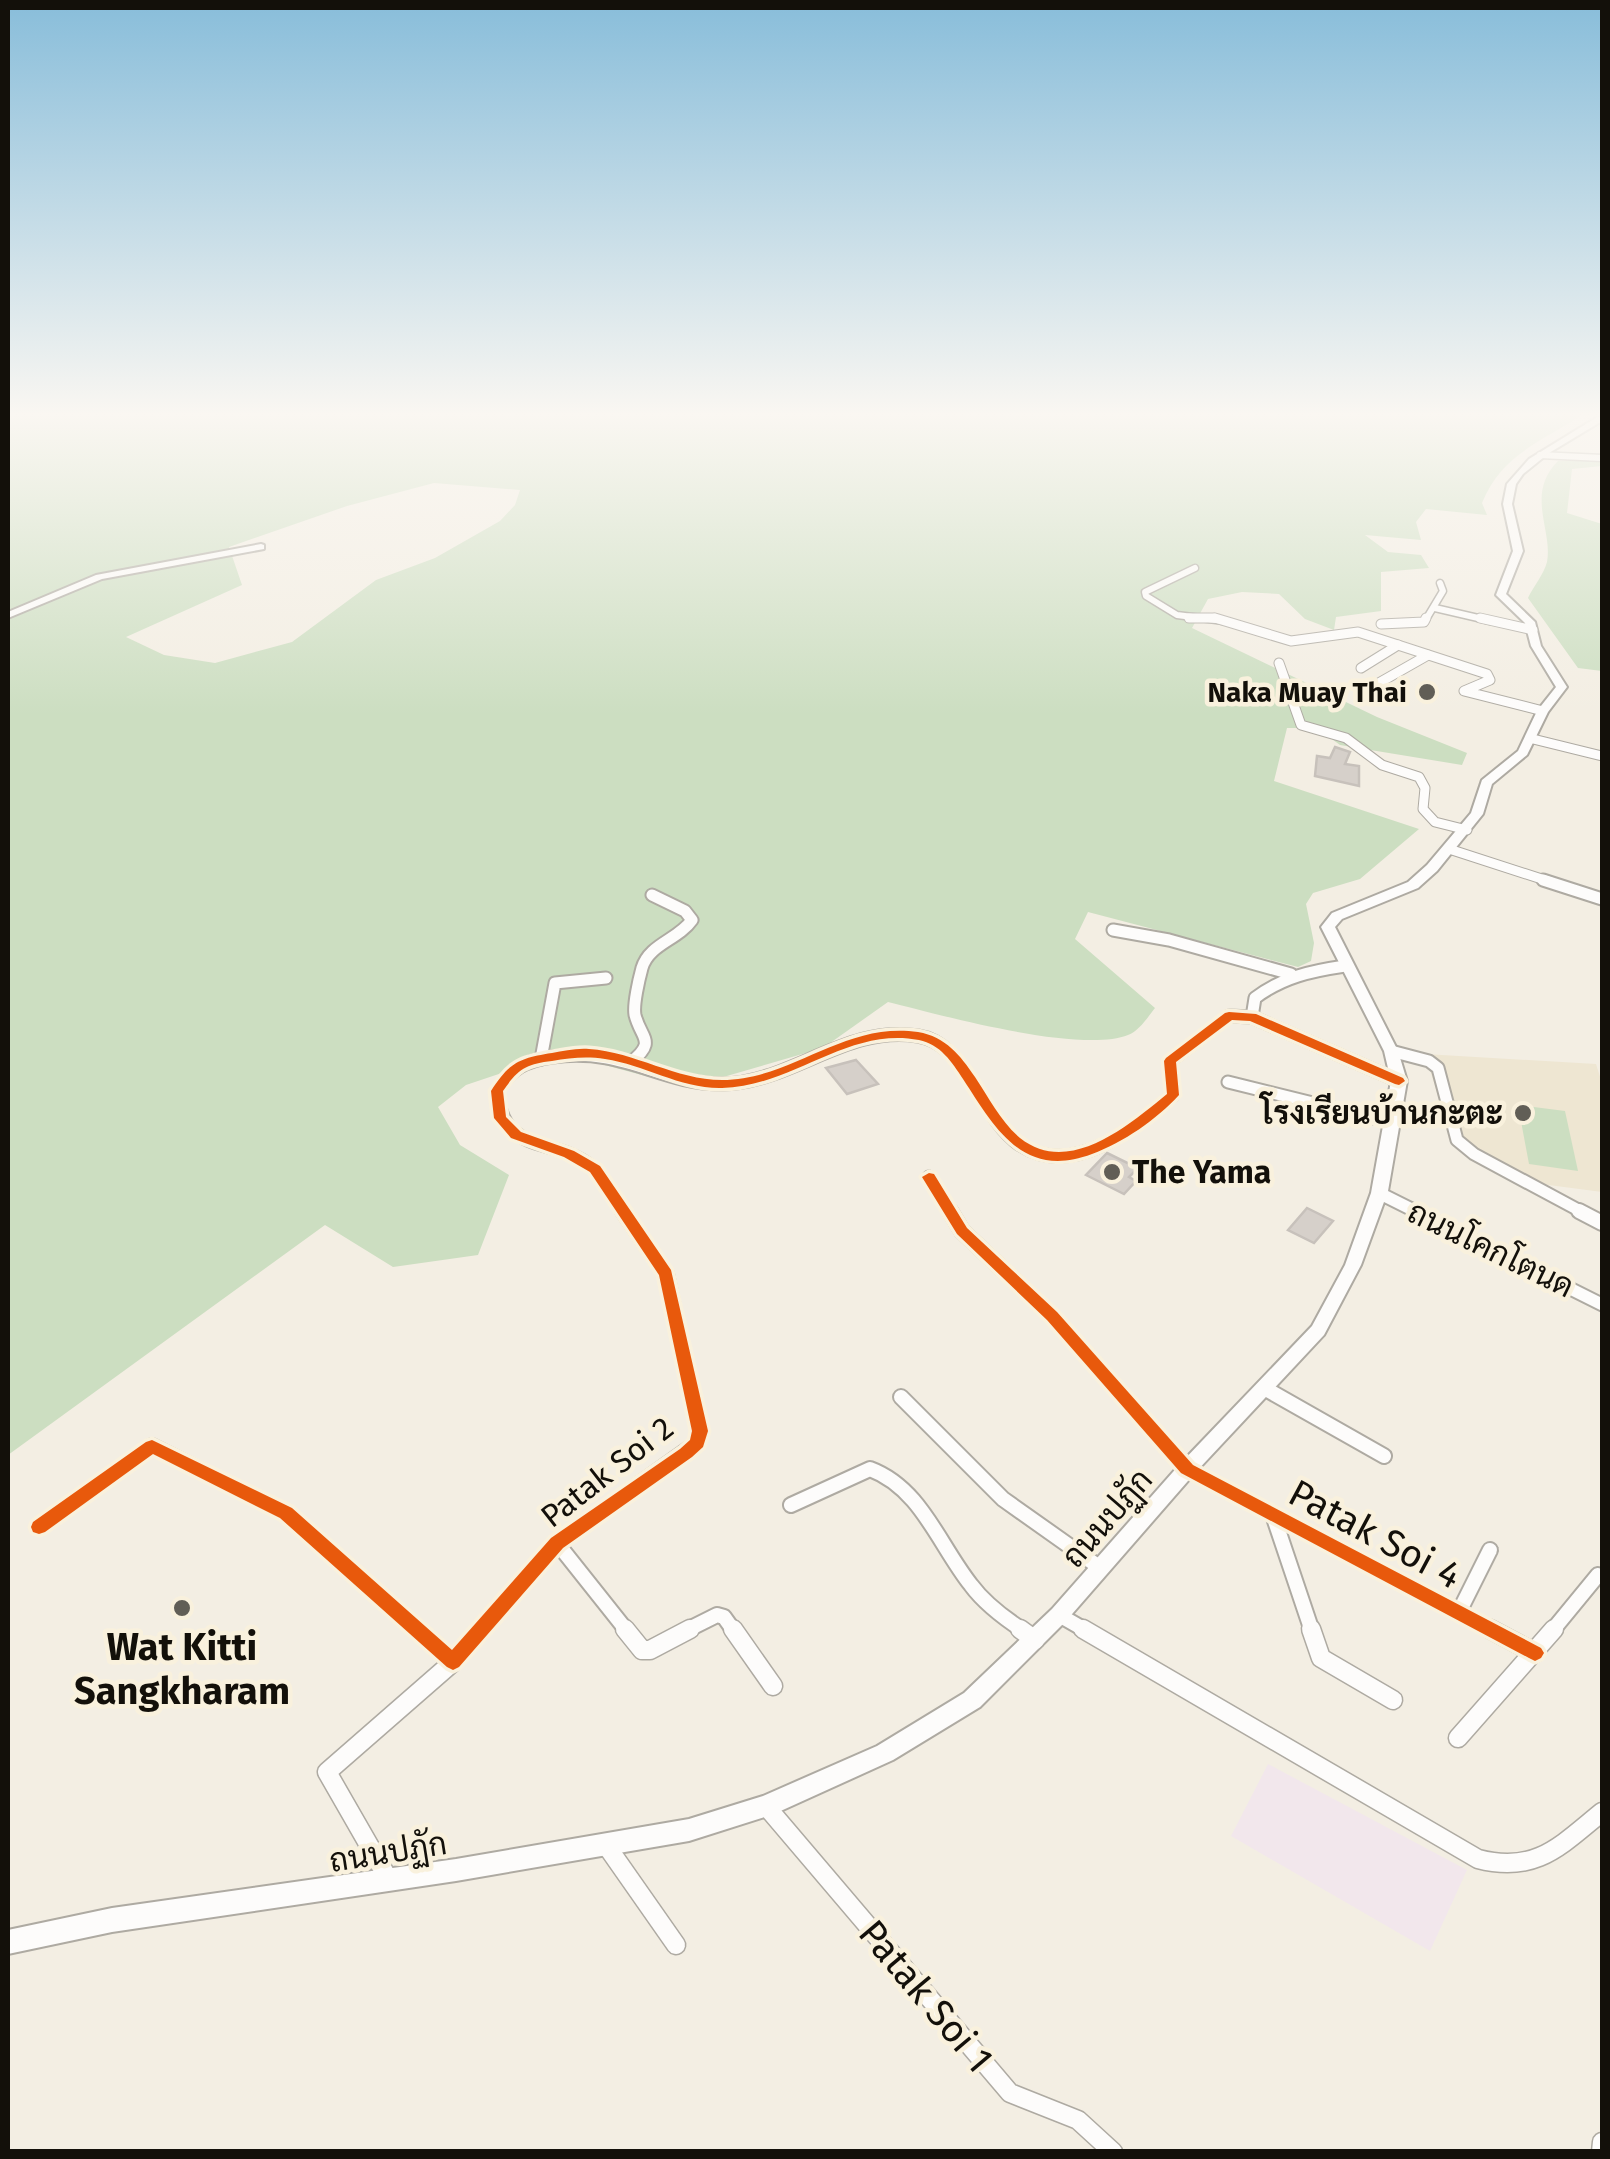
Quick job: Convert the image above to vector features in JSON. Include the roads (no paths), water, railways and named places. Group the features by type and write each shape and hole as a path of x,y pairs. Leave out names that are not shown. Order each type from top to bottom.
{"main road":[{"name":"ถนนปฏัก","path":"8,1942 112,1920 389,1880 689,1830 766,1806 885,1753 972,1700 1059,1615 1187,1469 1318,1330 1353,1265 1379,1193 1399,1081 1391,1051 1328,927 1337,916 1413,885 1450,849 1478,814 1486,783 1523,753 1543,711 1562,687 1536,646 1533,630 1508,604 1501,587 1518,554 1509,513"},
{"path":"8,615 45,603 99,577 260,547"},
{"name":"ถนนโคกโตนด","path":"1379,1193 1602,1305"}],"street":[{"path":"1194,568 1146,592 1146,596 1177,616 1215,618 1292,641 1358,632 1488,674 1490,680 1464,691 1543,711"},
{"path":"1381,624 1424,622 1443,592 1440,582"},
{"path":"1436,608 1533,630"},
{"path":"1360,668 1398,645"},
{"path":"1377,684 1428,655"},
{"path":"1279,663 1302,725 1346,738 1382,764 1418,777 1425,788 1423,809 1435,822 1466,830"},
{"path":"1533,738 1602,756"},
{"path":"1450,849 1602,900"},
{"path":"631,1062 643,1052 646,1036 634,1012 640,1001 643,965 649,954 678,939 692,920 686,911 652,895"},
{"path":"1114,930 1170,940 1291,974"},
{"path":"1345,966 1276,980 1255,998 1252,1017 1399,1081"},
{"path":"541,1058 554,983 606,978"},
{"name":"Patak Soi 2","path":"389,1880 327,1772 453,1662 557,1543 686,1453 697,1442 700,1431 666,1274 595,1170 569,1154 516,1135 500,1118 496,1090 515,1068 541,1058 589,1053 723,1084 760,1078 855,1037 916,1035 936,1040 952,1052 1002,1128 1021,1146 1047,1156 1078,1154 1144,1121 1173,1096 1170,1061 1188,1044 1229,1016 1252,1017"},
{"path":"1391,1051 1428,1061 1438,1068 1457,1140 1474,1154 1602,1224"},
{"path":"1228,1082 1394,1123"},
{"path":"929,1177 962,1232 1052,1316 1187,1469"},
{"path":"1264,1388 1384,1456"},
{"path":"902,1397 1003,1499 1099,1568"},
{"path":"40,1526 152,1446 286,1513 453,1662"},
{"name":"Patak Soi 4","path":"1187,1469 1535,1653"},
{"path":"792,1504 870,1470 880,1471 902,1486 980,1597 1035,1640"},
{"path":"1273,1515 1321,1658 1393,1700"},
{"path":"557,1543 642,1650 650,1650 718,1615 724,1617 774,1686"},
{"path":"1459,1612 1490,1550"},
{"path":"1458,1738 1535,1653 1598,1575"},
{"path":"1059,1615 1478,1858 1504,1868 1536,1862 1602,1812"},
{"name":"Patak Soi 1","path":"766,1806 1010,2093 1078,2120 1113,2152"},
{"path":"606,1845 676,1945"},
{"path":"1601,2152 1602,2142"}],"place":[{"name":"Naka Muay Thai","path":"1427,692"},
{"name":"โรงเรียนบ้านกะตะ","path":"1523,1113"},
{"name":"The Yama","path":"1112,1172"},
{"name":"Wat Kitti Sangkharam","path":"182,1608"}]}
